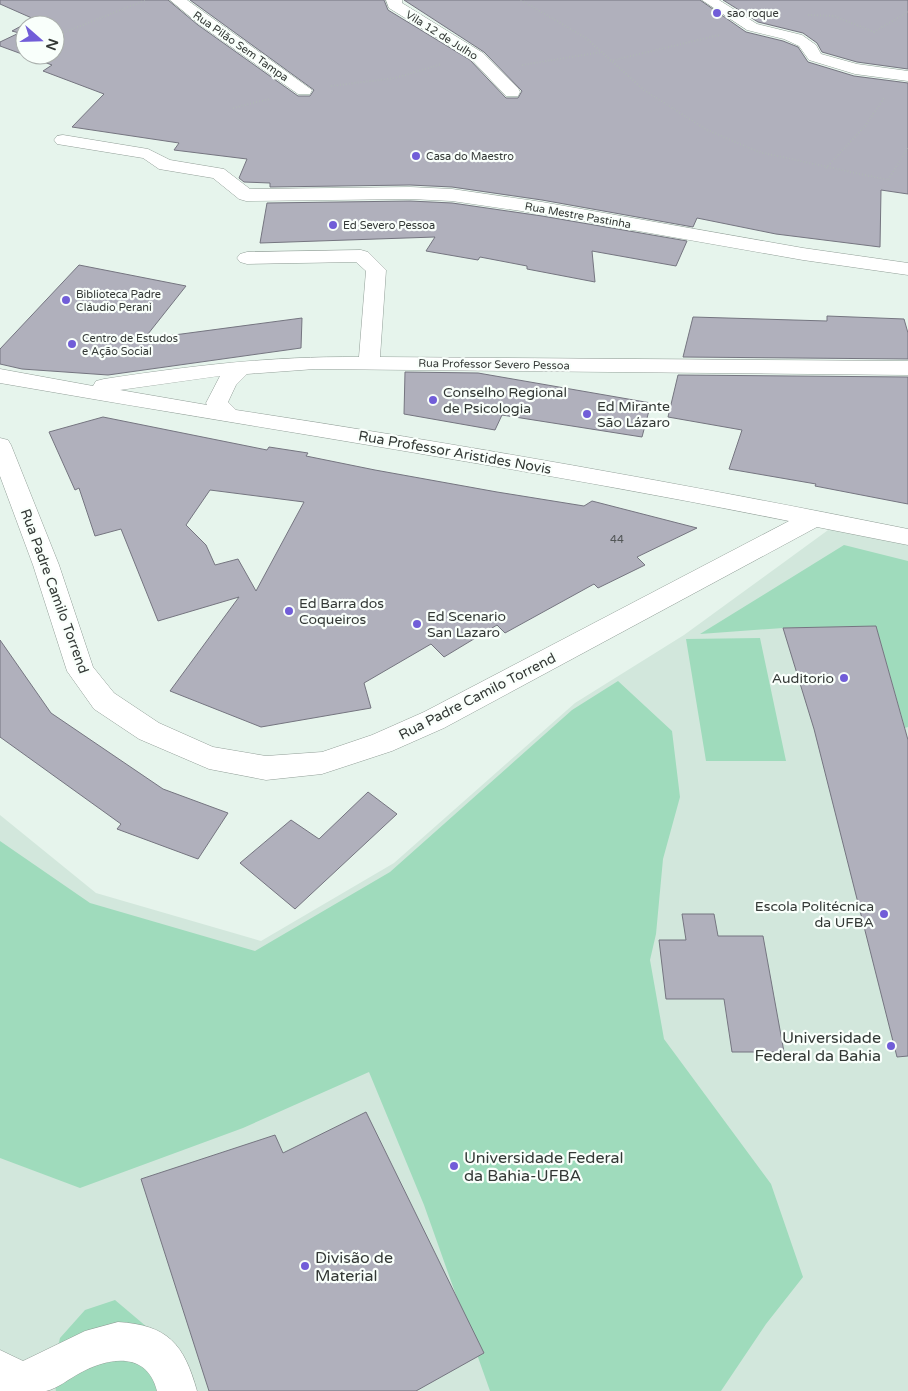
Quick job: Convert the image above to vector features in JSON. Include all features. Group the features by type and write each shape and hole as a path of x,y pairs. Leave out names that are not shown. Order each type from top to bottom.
{"street":[{"name":"Rua Pilão Sem Tampa","path":"178,0 204,21 304,90"},
{"name":"Vila 12 de Julho","path":"394,0 394,5 477,56 491,68 512,92"},
{"path":"709,0 757,28 783,33 801,41 812,49 815,57 855,69 902,75"},
{"name":"Rua Mestre Pastinha","path":"63,140 148,154 165,165 218,173 246,195 410,193 452,195 542,208 803,254 908,269"},
{"path":"247,258 361,256 376,270 368,363"},
{"name":"Rua Professor Severo Pessoa","path":"82,389 241,368 315,363 908,368"},
{"path":"229,416 218,403 221,390 229,377 241,368"},
{"name":"Rua Professor Aristides Novis","path":"0,376 229,416 450,450 698,495 908,537"},
{"name":"Rua Padre Camilo Torrend","path":"0,445 46,566 81,671 104,701 149,731 209,758 266,768 322,763 382,743 434,720 815,518"},
{"path":"17,1381 82,1352 110,1343 140,1344 161,1354 173,1376 177,1391"}],"path":[{"path":"65,32 146,0"},
{"path":"521,0 564,27 586,38 644,90 707,130 736,144 826,168 888,180 908,148"},
{"path":"610,61 818,13 838,15 874,32 908,12"},
{"path":"491,68 569,59 603,52"},
{"path":"304,90 396,78 477,56"},
{"path":"826,168 866,126 892,85 902,75"}],"shaded area":[{"name":"Universidade Federal da Bahia-UFBA","path":"835,525 908,542 908,1391 0,1391 0,815 96,893 261,941 394,863 575,703 684,635"}],"green space":[{"path":"844,545 908,561 908,727 905,728 876,626 783,628 700,634"},
{"path":"760,638 786,761 706,761 686,639"},
{"path":"618,681 672,731 680,797 663,859 656,934 650,960 664,1039 771,1184 803,1277 766,1324 721,1391 490,1391 424,1205 369,1072 243,1128 80,1188 0,1158 0,841 90,903 255,951 390,872 572,710"},
{"path":"115,1300 154,1333 172,1391 56,1391 52,1372 60,1338 85,1310"}],"building":[{"path":"0,0 168,0 198,25 298,96 310,96 314,90 190,0 384,0 388,10 470,60 506,98 518,98 522,91 484,52 404,0 700,0 746,32 783,41 798,47 808,62 854,76 908,83 908,194 881,190 880,247 776,234 697,218 693,227 542,200 452,187 410,185 270,187 270,183 244,182 239,178 247,159 174,150 179,143 72,127 104,94 43,71 52,65 65,65 65,15 25,15 0,4"},
{"path":"723,0 908,0 908,69 857,62 822,52 817,43 803,33 758,22"},
{"path":"15,35 15,51 0,46 0,42"},
{"path":"410,201 452,203 542,216 687,241 676,266 592,251 595,282 527,269 527,266 480,257 478,260 426,251 435,237 260,243 267,203"},
{"path":"79,265 186,286 144,339 302,318 301,348 108,375 22,369 0,364 0,349"},
{"path":"827,316 904,319 908,333 908,359 683,357 693,317 827,321"},
{"path":"405,372 478,373 651,403 642,437 502,415 495,430 404,414"},
{"path":"678,375 908,377 908,504 815,486 816,484 729,469 742,430 668,417"},
{"path":"103,417 267,450 269,447 308,453 306,456 497,492 584,506 592,501 697,528 637,557 645,565 598,588 594,584 505,633 497,625 444,657 431,644 364,683 371,708 261,727 170,691 239,597 158,621 121,529 95,536 79,488 75,490 49,432","holes":["210,490 304,502 256,591 238,559 215,565 206,545 186,525"]},
{"name":"Escola Politécnica da UFBA","path":"876,626 908,740 908,1056 897,1057 814,729 783,628"},
{"path":"0,640 51,713 163,789 228,813 198,859 117,829 121,824 0,737"},
{"path":"368,792 397,814 295,909 240,863 291,820 319,839"},
{"path":"682,914 714,914 718,936 763,936 784,1052 732,1052 724,999 666,999 659,940 686,940"},
{"name":"Divisão de Material","path":"366,1112 484,1353 416,1391 209,1391 141,1179 275,1135 283,1153"}],"place":[{"name":"sao roque","path":"717,13"},
{"name":"Casa do Maestro","path":"416,156"},
{"name":"Ed Severo Pessoa","path":"333,225"},
{"name":"Biblioteca Padre Cláudio Perani","path":"66,300"},
{"name":"Centro de Estudos e Ação Social","path":"72,344"},
{"name":"Conselho Regional de Psicologia","path":"433,400"},
{"name":"Ed Mirante São Lázaro","path":"587,414"},
{"name":"Ed Barra dos Coqueiros","path":"289,611"},
{"name":"Ed Scenario San Lazaro","path":"417,624"},
{"name":"Auditorio","path":"844,678"},
{"name":"Escola Politécnica da UFBA","path":"884,914"},
{"name":"Universidade Federal da Bahia","path":"891,1046"},
{"name":"Universidade Federal da Bahia-UFBA","path":"454,1166"},
{"name":"Divisão de Material","path":"305,1266"}]}
